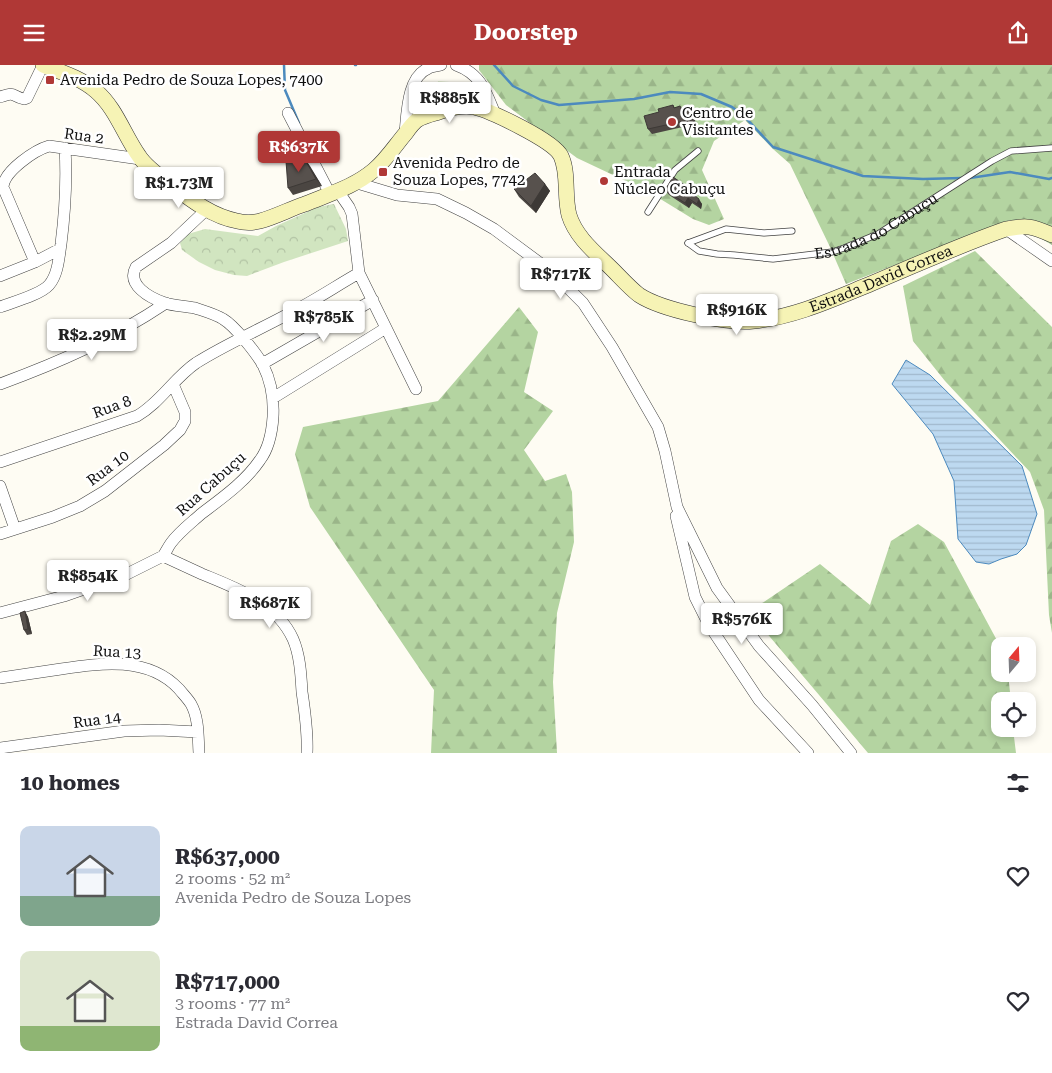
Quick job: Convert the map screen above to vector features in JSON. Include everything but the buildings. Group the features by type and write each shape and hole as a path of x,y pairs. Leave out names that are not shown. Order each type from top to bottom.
{"main road":[{"path":"43,65 77,79 98,93 119,121 140,159 160,177 206,210 227,219 249,223 260,221 357,183 385,159 405,133 418,120 444,110 470,106 495,114"},
{"name":"Estrada David Correa","path":"495,114 520,126 560,153 566,178 568,212 576,231 586,243 639,294 666,306 692,314 752,322 784,316 824,304 1006,229 1029,226 1052,235"}],"street":[{"path":"0,97 9,93 20,98 27,98 43,65"},
{"path":"405,133 408,97 418,76 427,68 440,65"},
{"path":"456,65 466,68 476,76 483,86 495,114"},
{"path":"288,113 334,193 350,207 359,273 416,389"},
{"name":"Rua 2","path":"35,262 4,190 3,183 5,178 12,171 26,158 49,146 140,159"},
{"path":"0,307 42,291 50,284 55,275 66,205 65,148"},
{"path":"357,183 397,195 437,199 466,213 494,229 552,272 582,303 612,347 658,427 677,507 717,588 759,646 812,705 850,753"},
{"name":"Rua Cabuçu","path":"163,556 181,532 229,493 261,459 269,442 272,428 272,398 268,378 262,364 234,328 224,319 210,313 166,303 144,292 136,285 133,279 136,267 171,243 206,210"},
{"path":"1006,229 1052,261"},
{"path":"0,275 35,262 60,249"},
{"name":"Rua 8","path":"0,462 136,416 151,407 183,374 196,364 359,273"},
{"path":"262,364 373,300"},
{"path":"0,384 78,353 117,334 166,303"},
{"path":"272,398 386,328"},
{"name":"Rua 10","path":"0,534 80,506 105,491 170,440 183,426 185,417 185,412 173,384"},
{"path":"0,486 14,529"},
{"path":"677,507 676,515 695,597 709,625 759,699 808,753"},
{"path":"0,613 64,597 127,574 163,556 225,582 264,604 283,623 293,639 298,655 306,725 307,753"},
{"name":"Rua 13","path":"0,678 90,664 115,663 147,667 173,683 191,705 198,732 199,753"},
{"name":"Rua 14","path":"0,748 124,731 198,732"}],"lane":[{"name":"Estrada do Cabuçu","path":"792,231 764,233 726,229 688,243 699,251 773,259 832,252 878,234 992,161 1011,151 1052,148"},
{"path":"648,212 675,170 698,151"}],"green space":[{"path":"479,65 1052,65 1052,245 1010,220 846,284 790,164 745,120 714,141 702,170 724,219 709,225 693,219 649,192 577,158 506,105 479,70"},
{"path":"438,81 461,83 460,94 437,91"},
{"path":"334,204 346,229 348,241 247,276 215,270 182,250 180,243 188,234 205,229 258,236 318,207"},
{"path":"975,251 1052,327 1052,633 1049,615 1044,510 1030,472 945,381 913,341 903,286"},
{"path":"519,307 538,332 524,392 553,411 524,450 545,481 566,474 572,492 574,542 557,613 553,682 557,753 431,753 434,690 310,507 295,454 303,427 438,401"},
{"path":"918,524 944,542 995,637 991,637 991,683 1009,683 1010,692 991,692 991,737 1014,737 1016,753 868,753 749,612 820,564 870,605 891,541"}],"water":[{"path":"906,360 930,375 1022,466 1037,514 1026,545 1017,554 989,564 976,562 958,539 954,481 933,434 892,384"}],"waterway":[{"path":"284,65 285,90 299,123"},
{"path":"494,65 513,86 541,100 559,105 634,99 670,92 701,94 732,107 743,115 773,147 863,176 923,179 962,178"},
{"path":"970,178 1010,172 1052,178"}],"place":[{"name":"Avenida Pedro de Souza Lopes, 7400","path":"50,80"},
{"name":"Centro de Visitantes","path":"672,122"},
{"name":"Avenida Pedro de Souza Lopes, 7742","path":"383,172"},
{"name":"Entrada Núcleo Cabuçu","path":"604,181"}]}
